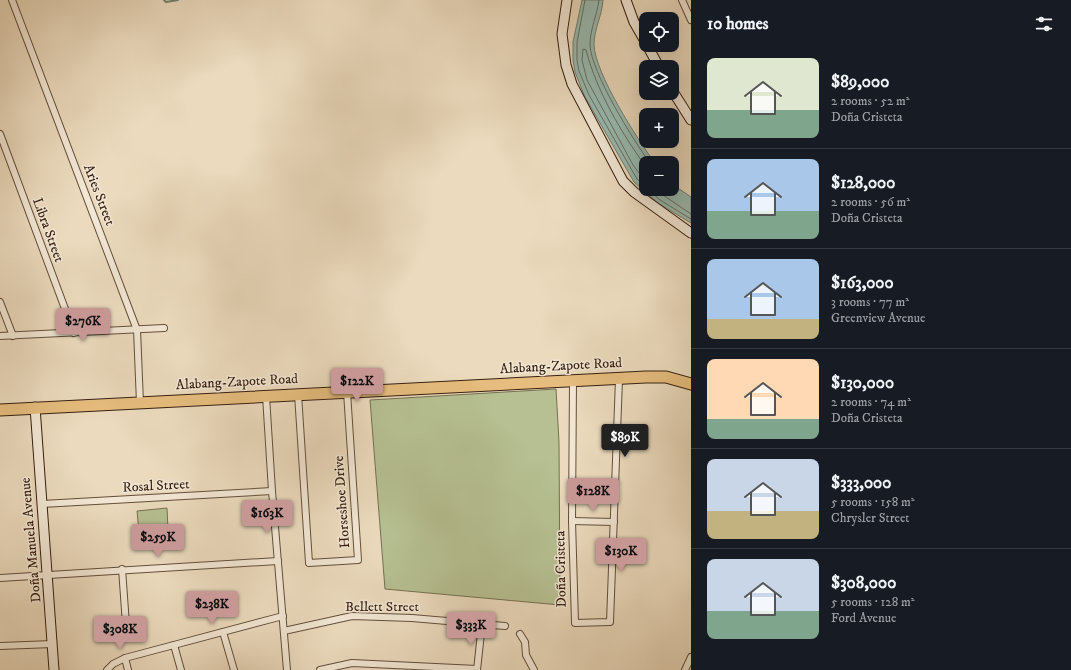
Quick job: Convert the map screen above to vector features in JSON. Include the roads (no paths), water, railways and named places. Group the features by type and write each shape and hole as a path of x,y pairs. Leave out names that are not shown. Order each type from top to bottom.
{"highway":[{"name":"Alabang-Zapote Road","path":"0,410 298,394 666,377 691,384"}],"main road":[{"path":"567,0 562,34 566,65 572,84 623,181 634,192 691,233"},
{"path":"626,0 634,22 639,30"},
{"path":"678,100 691,120"},
{"name":"Doña Manuela Avenue","path":"34,408 54,670"}],"street":[{"name":"Aries Street","path":"12,0 137,330 140,403"},
{"path":"682,0 691,20"},
{"name":"Libra Street","path":"0,134 74,333"},
{"path":"0,302 13,336"},
{"path":"0,336 164,328"},
{"name":"Doña Cristeta","path":"573,381 572,520 575,622 610,622 619,379"},
{"name":"Horseshoe Drive","path":"298,394 309,563 358,560 347,392"},
{"path":"266,396 272,491 287,670"},
{"name":"Rosal Street","path":"42,504 272,491"},
{"path":"572,520 614,522"},
{"path":"0,578 48,576 122,569 278,561"},
{"path":"122,569 127,638"},
{"path":"107,670 113,664 125,658 283,616"},
{"name":"Bellett Street","path":"284,631 352,616 412,618 505,626"},
{"path":"320,670 352,663 414,668 477,669 482,624"},
{"path":"223,632 234,670"},
{"path":"520,634 525,642 526,655 534,670"},
{"path":"0,646 53,644"},
{"path":"174,645 181,670"},
{"path":"685,670 691,657"},
{"path":"125,658 128,670"},
{"path":"352,663 353,670"}],"water":[{"path":"582,0 603,0 594,39 596,57 601,72 618,106 639,139 639,148 645,148 650,156 639,156 639,186 634,182 585,97 575,72 573,42"},
{"path":"679,189 691,197 691,223 658,203 650,196 679,196"}],"waterway":[{"path":"164,0 166,2 178,0"}]}
